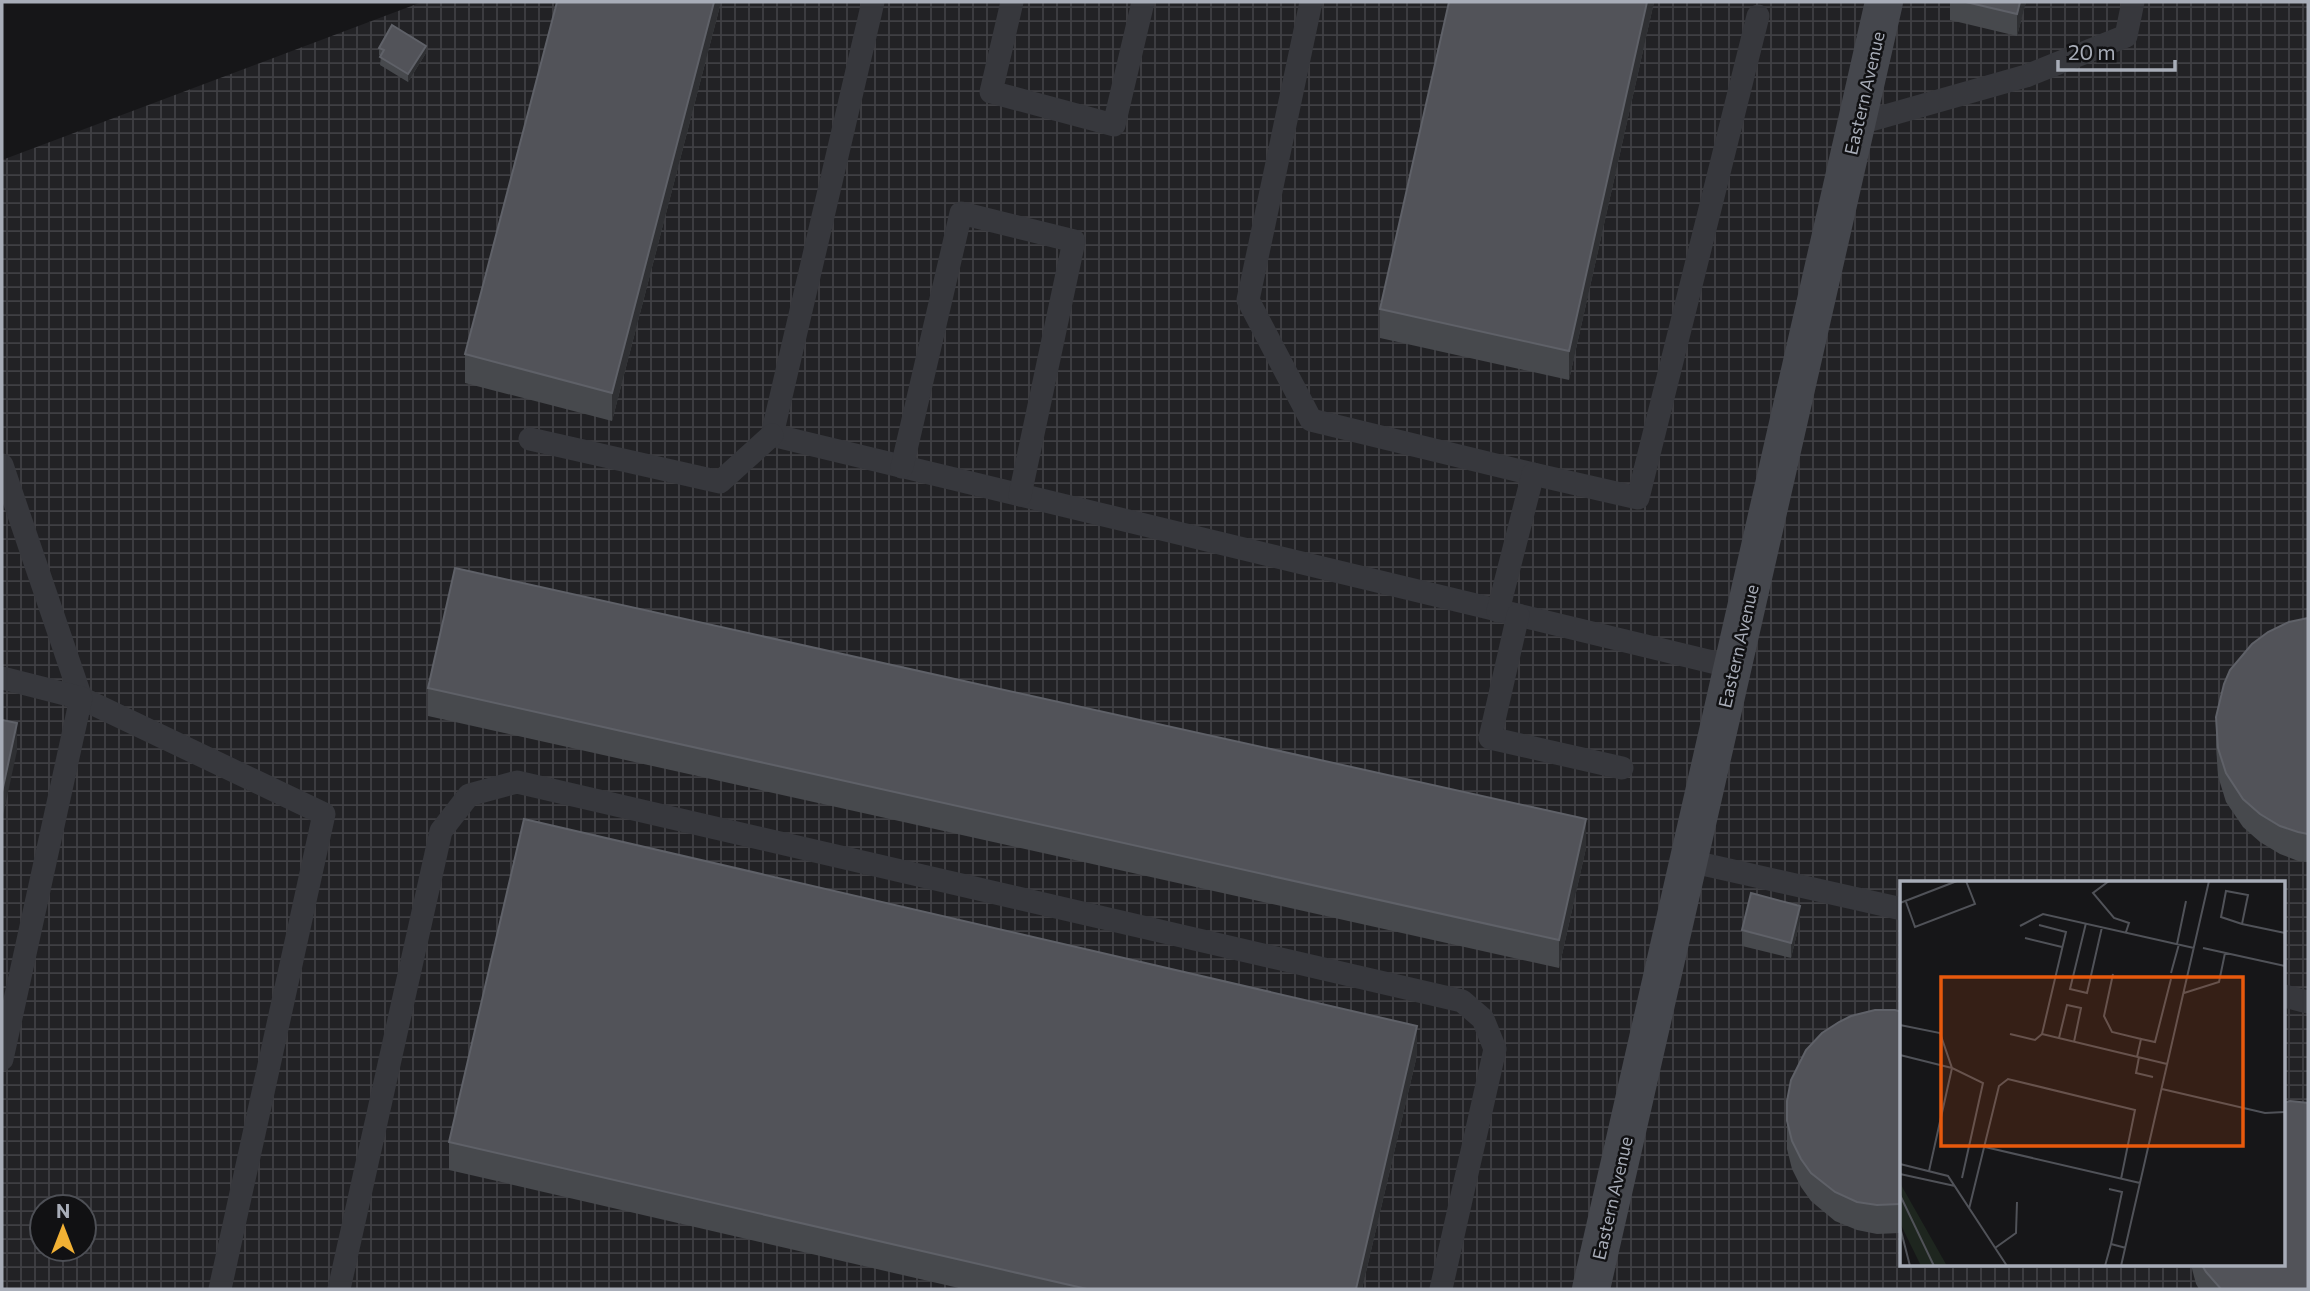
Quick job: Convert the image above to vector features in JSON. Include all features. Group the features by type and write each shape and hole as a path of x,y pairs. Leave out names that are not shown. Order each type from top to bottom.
{"main road":[{"name":"Eastern Avenue","path":"1591,1289 1884,2"}],"lane":[{"path":"530,439 720,482 772,435 873,2"},
{"path":"1012,2 991,92 1114,125 1143,2"},
{"path":"1311,2 1248,300 1311,420 1638,498 1758,16"},
{"path":"1857,124 2026,76 2126,36 2133,2"},
{"path":"902,467 961,213 1074,241 1020,495"},
{"path":"772,435 1733,667"},
{"path":"2,465 81,698 2,1059"},
{"path":"1533,474 1508,613 1490,738 1622,768"},
{"path":"2,678 81,698 324,814 220,1289"},
{"path":"339,1289 441,831 469,795 517,782 1462,1001 1483,1019 1495,1049 1441,1289"},
{"path":"1689,861 1900,909"},
{"path":"2286,996 2308,1002"}],"shaded area":[{"path":"422,2 2308,2 2308,1289 2,1289 2,160"}],"building":[{"path":"557,2 714,2 612,393 465,354"},
{"path":"1449,2 1647,2 1569,351 1380,309"},
{"path":"1966,2 2020,2 2017,14"},
{"path":"392,25 426,46 408,74 380,57 384,50 379,48"},
{"path":"455,568 1586,819 1559,940 428,688"},
{"path":"2308,618 2308,834 2280,826 2243,799 2226,773 2218,748 2216,717 2230,670 2252,644 2268,632 2289,622"},
{"path":"2,720 17,723 2,792"},
{"path":"524,819 1417,1026 1356,1289 1087,1289 449,1142"},
{"path":"1751,893 1800,906 1791,943 1742,930"},
{"path":"1875,1010 1900,1011 1900,1204 1857,1202 1835,1192 1811,1173 1792,1141 1787,1121 1791,1080 1806,1050 1822,1033 1851,1016"},
{"path":"2286,1102 2308,1103 2308,1289 2221,1289 2203,1266 2286,1266"}]}
